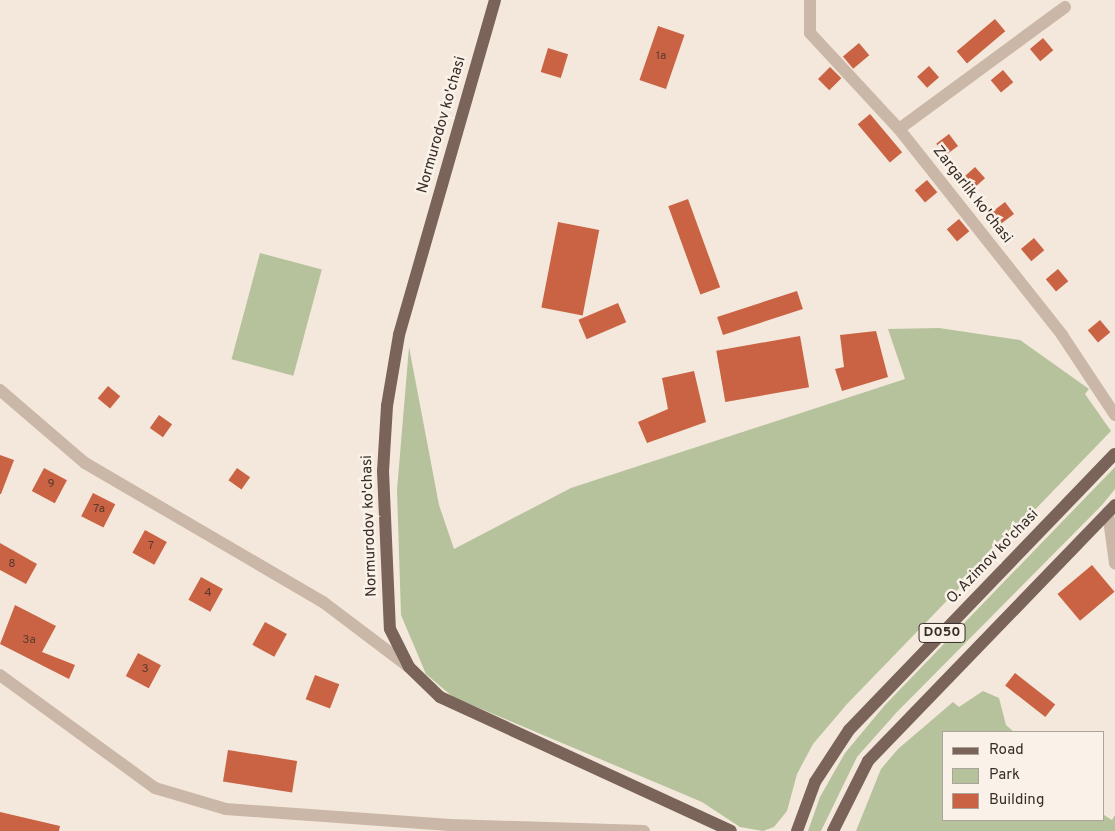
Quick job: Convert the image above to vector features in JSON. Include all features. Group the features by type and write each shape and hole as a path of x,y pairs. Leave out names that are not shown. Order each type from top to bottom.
{"main road":[{"name":"Normurodov ko'chasi","path":"495,0 399,335 387,406 382,471 390,629 409,667 440,697 731,831"},
{"name":"O. Azimov ko'chasi","path":"797,831 819,774 849,730 1115,454"},
{"name":"D050","path":"833,831 868,761 1111,509"}],"street":[{"name":"Zargarlik ko'chasi","path":"810,0 810,33 899,129 1062,334 1115,414"},
{"path":"899,129 1065,7"},
{"path":"0,390 85,463 322,602 409,667"},
{"path":"1111,509 1115,564"},
{"path":"0,674 155,788 226,809 450,825 644,831"}],"green space":[{"path":"260,253 322,270 293,376 232,359"},
{"path":"939,328 1020,340 1089,389 1085,394 1111,431 847,704 813,744 797,774 787,811 774,827 763,831 740,827 702,802 453,697 426,674 401,615 397,490 409,347 439,505 454,549 571,488 905,379 888,329"},
{"path":"1115,467 1115,489 1102,505 896,713 857,757 821,831 808,831 820,797 845,753 885,705"},
{"path":"983,691 999,698 1006,725 1013,731 942,731 942,821 1105,821 1105,816 1112,820 1115,815 1115,831 856,831 881,769 898,749 953,702 959,707"}],"building":[{"path":"995,19 1005,31 967,63 957,51"},
{"path":"658,26 684,35 666,89 639,80"},
{"path":"1043,38 1053,50 1040,61 1030,49"},
{"path":"859,43 869,55 853,69 843,56"},
{"path":"548,48 568,54 561,78 541,72"},
{"path":"929,66 939,77 927,88 917,77"},
{"path":"830,67 841,78 829,90 818,79"},
{"path":"1003,70 1013,82 1001,93 991,80"},
{"path":"870,114 902,152 890,163 858,124"},
{"path":"949,134 958,146 945,156 936,144"},
{"path":"975,167 985,178 973,189 963,178"},
{"path":"927,180 937,192 925,203 915,190"},
{"path":"688,199 720,287 700,295 668,206"},
{"path":"1005,202 1014,214 1001,224 992,212"},
{"path":"959,219 969,231 957,242 947,229"},
{"path":"558,222 599,230 583,315 541,307"},
{"path":"1034,238 1044,250 1031,261 1021,249"},
{"path":"1058,269 1068,281 1056,292 1046,279"},
{"path":"797,291 803,309 723,335 717,317"},
{"path":"618,303 626,322 587,339 578,320"},
{"path":"1100,320 1110,332 1098,343 1088,330"},
{"path":"876,331 888,377 842,391 835,369 844,367 840,335"},
{"path":"800,336 809,387 725,402 716,351"},
{"path":"694,371 706,422 647,443 638,422 668,409 662,378"},
{"path":"108,386 120,396 110,409 98,398"},
{"path":"159,415 172,424 163,437 150,428"},
{"path":"0,455 14,460 1,494 0,494"},
{"path":"44,468 67,480 55,503 32,491"},
{"path":"237,468 250,477 242,489 228,480"},
{"path":"93,493 115,504 103,528 81,516"},
{"path":"145,530 167,542 154,565 132,553"},
{"path":"0,543 37,564 26,584 0,570"},
{"path":"1092,565 1114,592 1080,621 1058,594"},
{"path":"201,577 223,589 210,612 188,600"},
{"path":"15,605 56,626 42,652 75,665 69,679 0,644"},
{"path":"265,622 287,634 274,657 252,645"},
{"path":"138,653 161,665 149,688 126,676"},
{"path":"1015,673 1055,704 1045,717 1005,686"},
{"path":"315,675 339,684 330,709 306,699"},
{"path":"228,750 297,761 292,793 223,782"},
{"path":"0,812 60,826 59,831 0,831"}]}
